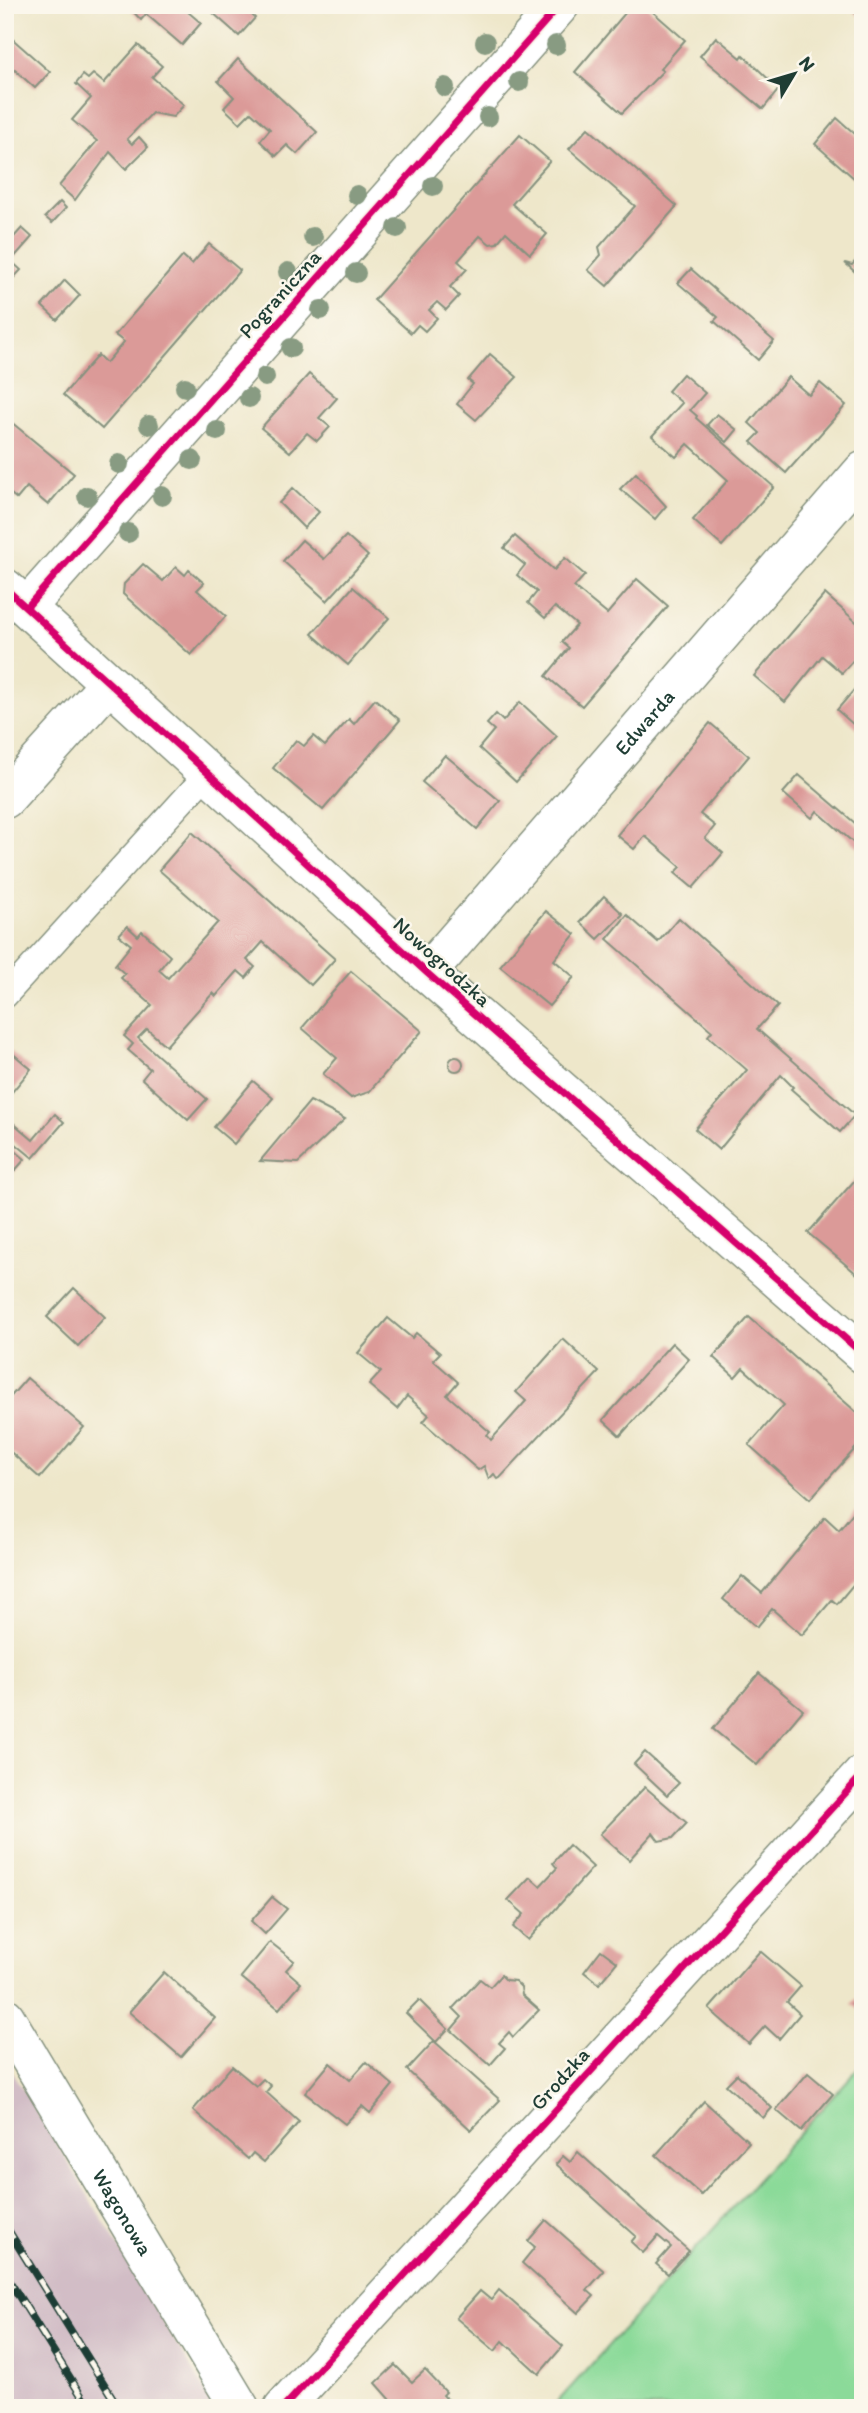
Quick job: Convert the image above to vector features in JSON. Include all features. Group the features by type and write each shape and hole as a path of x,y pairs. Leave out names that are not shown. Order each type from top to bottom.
{"street":[{"name":"Pograniczna","path":"16,597 560,5"},
{"name":"Edwarda","path":"427,973 863,471"},
{"name":"Nowogrodzka","path":"16,597 206,774 427,973 863,1354"},
{"path":"5,799 109,684"},
{"name":"Grodzka","path":"282,2408 863,1774"},
{"name":"Wagonowa","path":"5,2017 240,2408"}],"lane":[{"path":"5,996 206,774"}],"shaded area":[{"path":"5,2061 62,2152 215,2408 5,2408"}],"green space":[{"path":"863,2063 863,2408 552,2408"}],"building":[{"path":"127,5 180,5 201,23 182,45 146,14 141,20"},
{"path":"218,5 258,5 251,14 255,18 239,36 212,12"},
{"path":"632,5 645,5 685,40 660,69 663,71 622,113 575,72"},
{"path":"854,5 863,5 863,19 851,9"},
{"path":"8,35 50,72 35,88 5,61 5,38"},
{"path":"716,37 741,58 743,55 779,89 763,109 700,56"},
{"path":"138,45 162,66 152,77 184,105 173,117 152,113 127,139 132,144 139,137 148,147 126,169 110,152 75,200 59,186 97,141 72,120 91,98 76,84 83,75 88,79 93,74 104,83"},
{"path":"238,59 317,132 297,154 287,145 276,156 260,141 270,129 251,112 240,123 224,108 234,97 218,81"},
{"path":"837,118 863,141 863,186 815,144"},
{"path":"588,128 677,206 607,286 588,270 601,255 599,247 635,206 569,149"},
{"path":"520,135 550,161 512,204 547,234 530,254 506,232 497,243 490,244 480,236 458,261 467,269 450,287 459,296 446,310 437,302 429,310 437,318 425,331 418,325 411,333 374,300"},
{"path":"60,202 66,208 52,223 45,217"},
{"path":"22,228 32,237 11,261 21,270 5,287 5,247"},
{"path":"209,244 240,270 102,429 63,395 98,355 106,363 124,342 115,335 183,256 192,264"},
{"path":"863,253 863,279 845,263 852,265"},
{"path":"691,269 774,341 758,360 714,321 718,317 678,283"},
{"path":"65,280 80,295 57,320 42,306"},
{"path":"490,354 517,377 476,420 457,404 473,384 468,380"},
{"path":"309,374 337,398 319,418 330,427 317,441 307,433 290,452 261,428"},
{"path":"683,374 705,393 690,410 696,418 774,487 722,546 693,520 728,480 688,444 676,457 652,436 682,403 668,391"},
{"path":"788,377 809,395 820,383 846,405 786,473 751,442 760,433 749,423"},
{"path":"717,414 737,430 727,442 707,425"},
{"path":"5,417 74,474 48,505 27,487 17,499 5,489"},
{"path":"636,473 666,506 655,519 620,489"},
{"path":"293,488 319,512 304,528 279,503"},
{"path":"346,536 368,556 327,601 283,561 302,540 324,559"},
{"path":"515,536 554,570 565,558 585,575 574,587 607,614 637,579 668,606 582,706 546,676 569,648 562,642 577,625 555,607 545,618 528,603 537,592 517,575 525,565 504,548"},
{"path":"143,564 163,581 176,567 185,575 189,570 204,583 197,590 226,616 191,655 123,594 124,584"},
{"path":"353,587 389,618 348,665 312,634"},
{"path":"825,594 863,628 863,649 842,673 822,656 785,702 754,676"},
{"path":"859,684 863,688 863,733 837,710"},
{"path":"375,699 400,720 323,810 273,768 296,740 304,746 313,736 325,746 349,719 354,724"},
{"path":"520,702 557,736 516,782 479,748 494,730 487,724 496,714 503,721"},
{"path":"710,723 749,756 700,814 715,826 705,838 723,853 693,888 675,873 681,867 645,836 634,849 617,835"},
{"path":"445,755 500,801 477,829 422,782"},
{"path":"799,775 863,830 863,851 817,811 812,818 783,793"},
{"path":"192,832 335,959 311,985 263,942 247,960 255,967 246,978 238,971 216,996 213,993 166,1046 147,1029 138,1038 207,1099 188,1120 142,1079 150,1069 128,1050 133,1044 124,1036 152,1005 121,978 125,974 115,965 131,945 119,935 127,926 138,936 142,931 170,956 159,970 168,978 218,922 159,870"},
{"path":"604,896 623,914 598,939 580,922"},
{"path":"546,911 575,934 554,960 574,977 549,1006 500,966"},
{"path":"627,915 658,942 679,918 778,1006 757,1029 855,1115 840,1132 791,1089 793,1087 781,1075 719,1150 695,1129 747,1070 708,1036 712,1031 607,939"},
{"path":"351,971 422,1031 369,1092 351,1098 323,1074 337,1058 302,1028"},
{"path":"5,1047 31,1069 8,1097 5,1095"},
{"path":"456,1057 461,1059 461,1069 456,1071 451,1069 449,1064 451,1059"},
{"path":"253,1081 273,1098 234,1144 214,1127"},
{"path":"310,1101 345,1119 298,1163 260,1161"},
{"path":"55,1114 64,1122 33,1158 5,1135 5,1116 33,1140"},
{"path":"5,1142 25,1159 5,1182"},
{"path":"863,1171 863,1279 808,1233"},
{"path":"74,1288 105,1317 78,1346 47,1317"},
{"path":"749,1317 863,1418 863,1440 810,1499 749,1445 784,1405 743,1368 735,1377 713,1357"},
{"path":"388,1318 412,1338 416,1333 440,1353 433,1360 458,1382 447,1395 490,1432 487,1435 491,1440 526,1401 516,1392 563,1339 599,1372 500,1478 494,1474 489,1479 484,1466 478,1470 423,1422 429,1415 407,1396 397,1409 369,1385 381,1372 358,1353"},
{"path":"672,1343 689,1359 620,1436 603,1420"},
{"path":"27,1378 84,1427 40,1478 5,1447 5,1403"},
{"path":"856,1509 863,1515 863,1573 837,1604 832,1600 802,1635 772,1609 757,1627 723,1599 742,1576 762,1593 825,1517 839,1530"},
{"path":"759,1673 803,1710 757,1765 713,1729"},
{"path":"645,1752 679,1783 667,1795 634,1764"},
{"path":"645,1787 687,1823 673,1838 659,1841 653,1833 629,1860 600,1834"},
{"path":"569,1845 593,1867 528,1940 513,1927 524,1914 508,1900 530,1877 540,1886 557,1868 553,1863"},
{"path":"272,1897 287,1909 265,1934 251,1921"},
{"path":"270,1942 294,1961 286,1970 301,1983 279,2009 241,1977"},
{"path":"601,1950 617,1962 599,1984 584,1972"},
{"path":"760,1951 801,1986 787,2002 800,2014 779,2039 765,2026 749,2044 709,2009"},
{"path":"164,1972 215,2018 181,2057 129,2012"},
{"path":"501,1975 506,1980 515,1981 521,1987 522,1995 539,2010 513,2037 509,2032 499,2043 505,2048 490,2065 451,2030 462,2017 453,2008 480,1979 490,1987"},
{"path":"863,1992 863,2013 852,2004"},
{"path":"419,2000 448,2029 436,2042 406,2013"},
{"path":"434,2041 500,2100 471,2130 407,2070"},
{"path":"366,2062 393,2085 370,2113 362,2106 345,2124 305,2093 330,2063 350,2080"},
{"path":"232,2066 256,2086 263,2079 271,2086 266,2092 299,2122 264,2162 253,2153 248,2159 193,2110"},
{"path":"808,2073 833,2094 801,2131 776,2110"},
{"path":"737,2074 772,2108 763,2118 726,2085"},
{"path":"704,2101 749,2142 701,2195 656,2155"},
{"path":"578,2152 689,2251 668,2274 656,2264 671,2247 658,2236 643,2253 631,2242 636,2236 556,2164 563,2156 570,2162"},
{"path":"546,2220 604,2271 587,2290 594,2296 578,2313 522,2263 535,2247 528,2241"},
{"path":"499,2290 563,2346 539,2374 503,2341 495,2351 456,2318 480,2291 491,2300"},
{"path":"395,2365 412,2382 425,2370 446,2392 443,2395 455,2408 398,2408 376,2383"}],"railway":[{"path":"5,2225 119,2408"},
{"path":"5,2274 89,2408"}],"cycle path":[{"path":"27,607 560,5"},
{"path":"5,588 427,973 863,1354"},
{"path":"283,2408 863,1774"}]}
